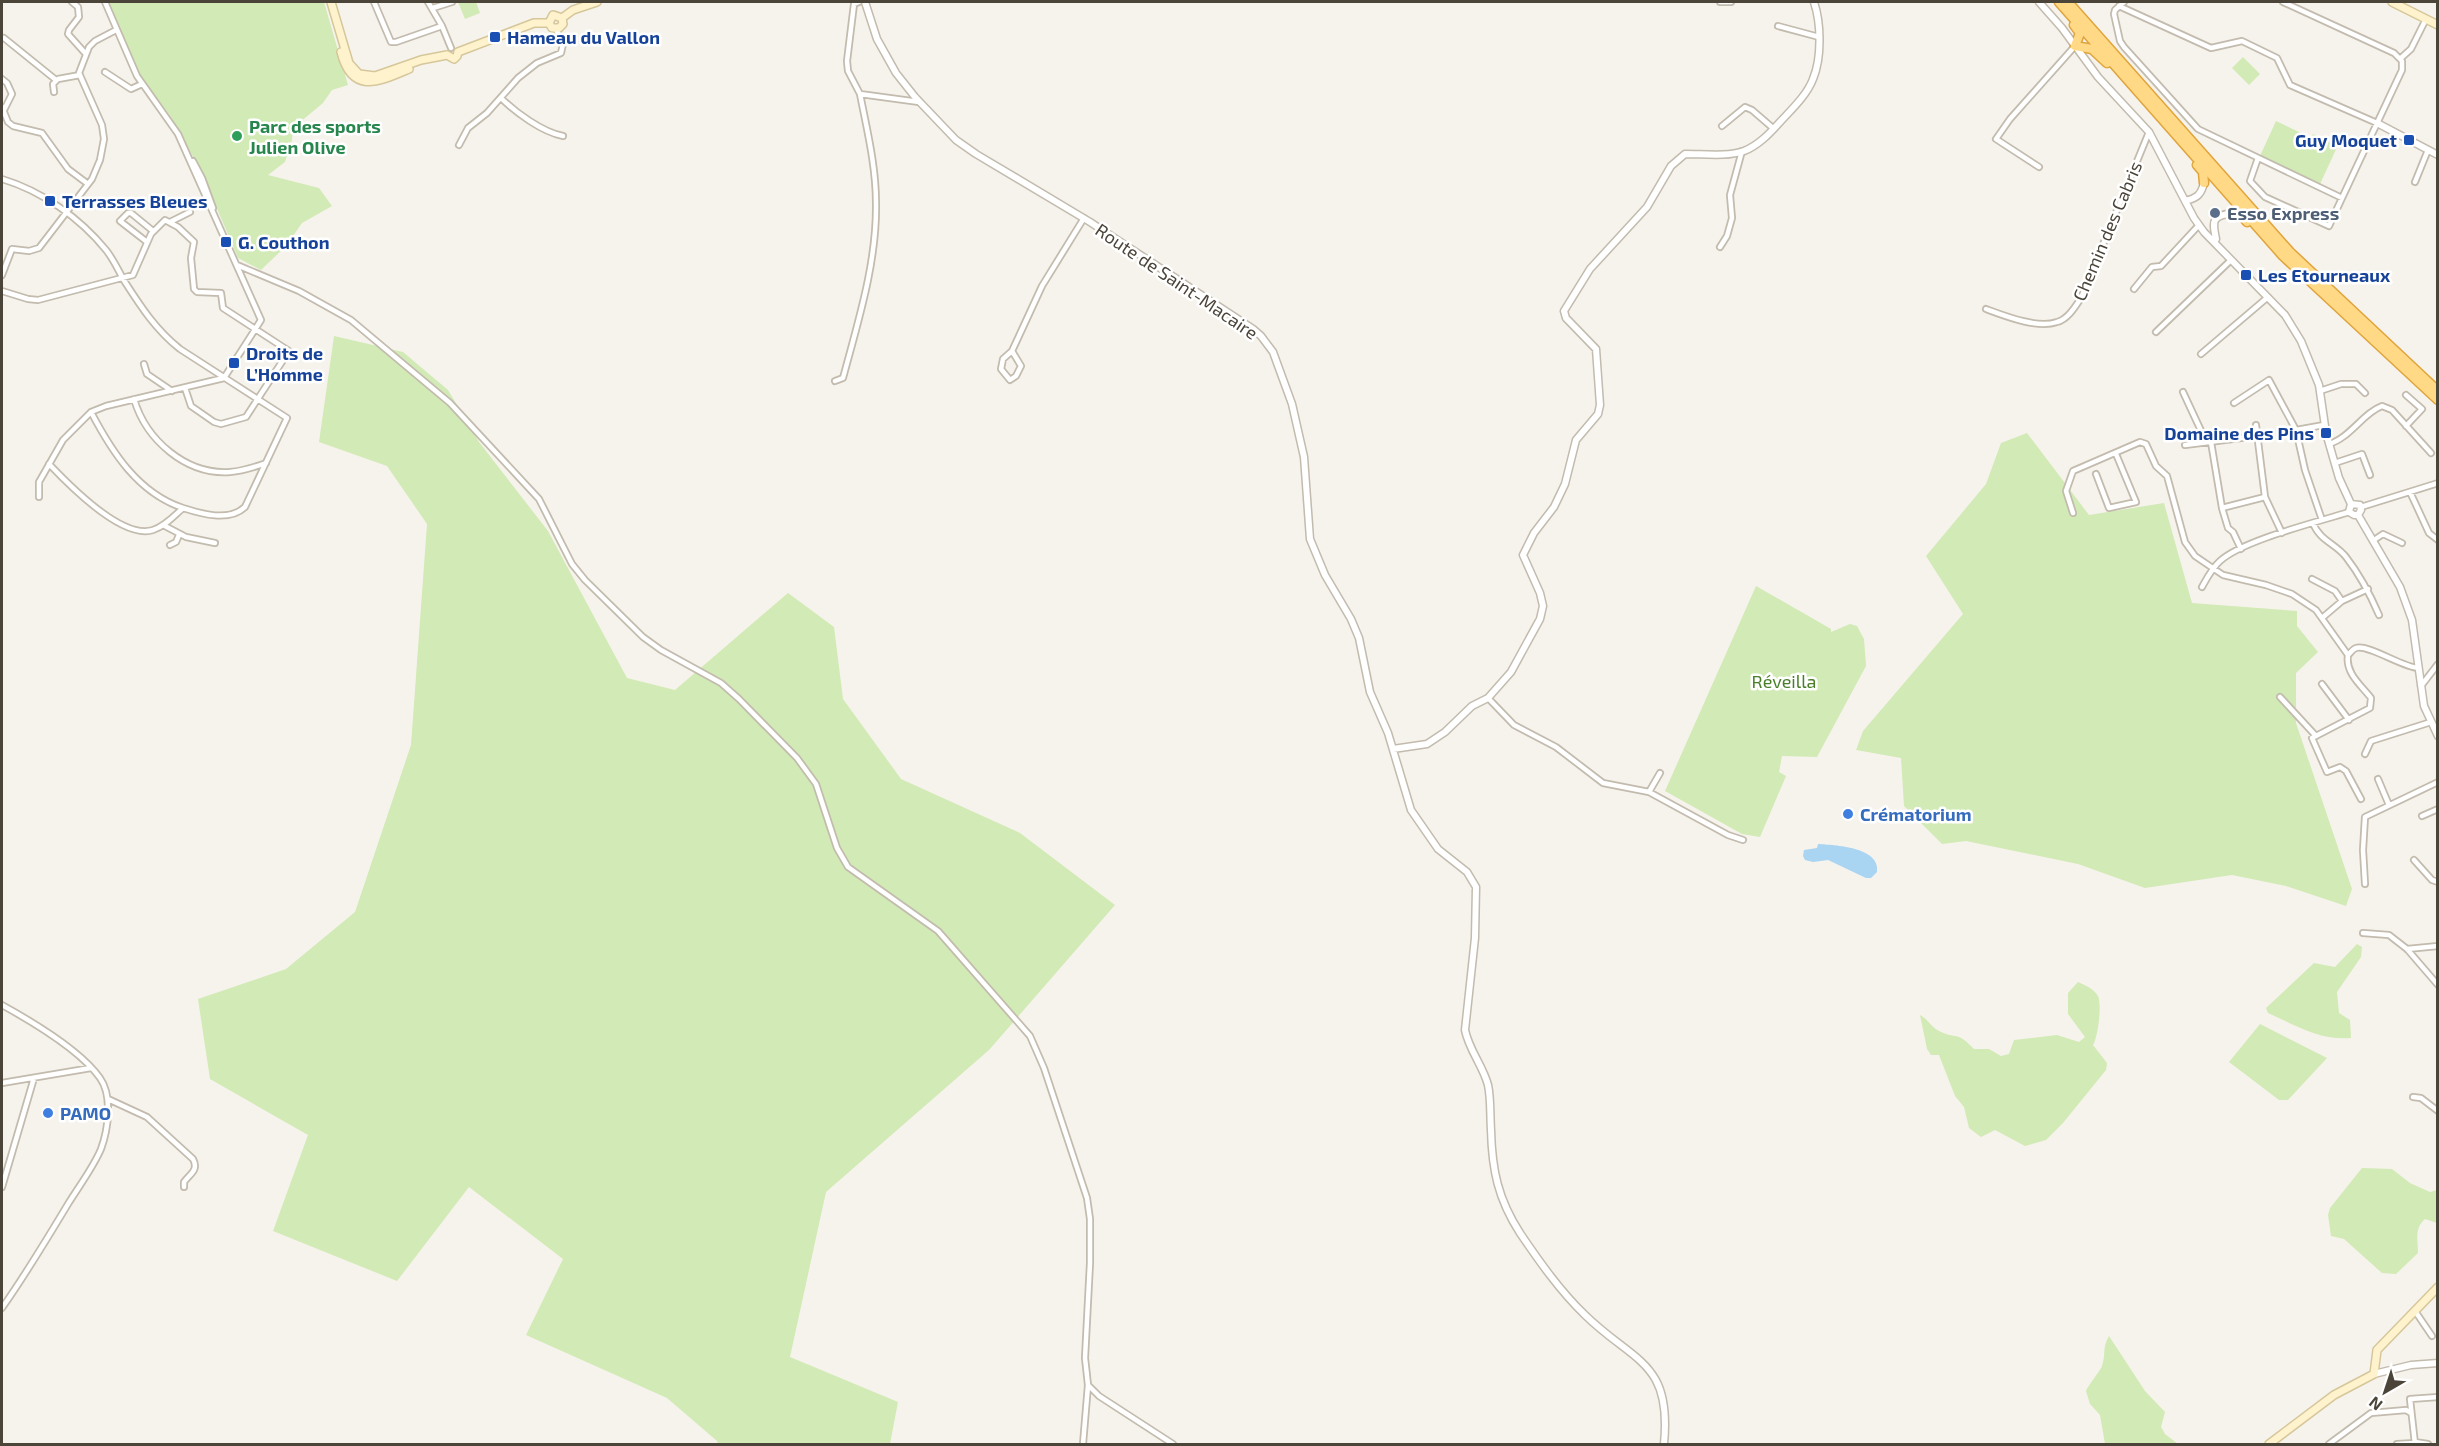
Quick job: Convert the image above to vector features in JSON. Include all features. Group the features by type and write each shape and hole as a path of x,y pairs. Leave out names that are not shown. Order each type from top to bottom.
{"highway":[{"path":"2058,2 2080,33 2075,46 2096,52 2163,119"},
{"path":"2058,2 2283,256"},
{"path":"2068,2 2290,252 2438,391"},
{"path":"2171,128 2203,172 2204,183"},
{"path":"2233,213 2241,215 2438,400"}],"main road":[{"path":"562,18 573,10 597,2"},
{"path":"2392,2 2438,25"},
{"path":"332,3 344,65 357,79 369,82 381,80 449,53 534,24 549,23"},
{"path":"549,23 553,15 562,18"},
{"path":"549,23 550,27 556,29 563,24 562,18"},
{"path":"2269,1444 2334,1395 2374,1374 2377,1350 2438,1287"}],"street":[{"path":"72,2 78,7 80,17 68,34 85,53"},
{"path":"39,497 39,482 63,440 91,412 106,406 224,378 261,320 188,154 173,126 142,84 105,2"},
{"path":"374,2 392,42 442,27"},
{"path":"428,2 442,27 449,53"},
{"path":"433,8 452,2"},
{"path":"836,381 843,378 858,324 874,242 876,203 873,160 860,94 848,71 847,61 854,4 859,2"},
{"name":"Route de Saint-Macaire","path":"865,2 877,39 896,74 957,140 976,154 1084,218 1253,329 1273,352 1292,404 1304,457 1310,539 1325,575 1351,619 1359,638 1370,692 1393,749 1411,810 1438,849 1467,872 1476,886 1475,938 1465,1030 1467,1042 1488,1084 1491,1153 1497,1188 1519,1230 1567,1296 1590,1320 1642,1361 1655,1377 1666,1406 1664,1444"},
{"path":"1720,2 1731,2"},
{"path":"1393,749 1427,744 1445,732 1472,706 1488,699 1510,672 1540,619 1543,606 1540,593 1523,555 1534,533 1554,507 1565,484 1576,440 1593,422 1600,405 1596,349 1570,323 1564,311 1590,269 1647,207 1665,175 1678,158 1685,154 1739,152 1759,143 1806,91 1814,78 1819,37 1814,2"},
{"path":"2040,2 2098,77 2148,132 2199,225 2285,315 2301,341 2320,391 2324,425 2335,464 2351,504 2349,512"},
{"path":"2124,2 2114,14 2124,47 2198,129 2342,198"},
{"path":"2258,158 2250,181 2265,197 2328,226 2402,70 2401,58 2394,53 2283,2"},
{"path":"2119,6 2213,49 2242,41 2277,58 2290,84 2377,123 2438,155"},
{"path":"2401,58 2411,49 2426,19"},
{"path":"1778,26 1819,37"},
{"path":"459,145 468,128 488,113 530,67 561,53 563,44 556,29"},
{"path":"2,276 12,249 29,251 39,248 88,184 100,160 104,139 97,110 87,94 80,75 81,62 95,41 116,30"},
{"path":"4,38 56,81"},
{"path":"2039,167 1996,139 2010,119 2075,46"},
{"path":"105,72 131,89 142,84"},
{"path":"54,92 53,84 56,81 80,75"},
{"path":"2,79 7,83 12,94 3,109 8,123 42,133 68,169 88,184"},
{"path":"860,94 921,102"},
{"path":"501,98 523,116 554,134 563,136"},
{"path":"1722,126 1745,107 1752,110 1774,129"},
{"name":"Chemin des Cabris","path":"1986,309 2018,321 2056,323 2071,312 2081,298 2148,132"},
{"path":"2415,182 2428,150"},
{"path":"1720,247 1727,236 1732,218 1730,195 1739,152"},
{"path":"2,179 38,193 67,214 107,251 146,314 165,337 286,418 245,507 239,513 219,515 183,508 170,503 147,488 124,466 109,446 91,412"},
{"path":"2185,201 2194,199 2201,192 2204,183"},
{"path":"2,291 38,300 133,275 153,231 168,221 190,212"},
{"path":"147,242 120,221 131,213 153,231"},
{"path":"2214,242 2216,239 2212,225 2215,218 2221,214 2233,213"},
{"path":"1012,351 1021,366 1016,376 1010,381 1001,369 1003,359 1012,351 1042,286 1084,218"},
{"path":"168,221 194,242 191,258 194,289 197,292 221,293 223,308 289,351 246,417 221,424 214,422 191,406 185,388"},
{"path":"2134,289 2152,267 2161,266 2199,225"},
{"path":"2156,332 2231,260"},
{"path":"237,265 299,291 334,309 364,329 450,403 535,494 554,525 572,564 585,580 643,637 671,656 721,683 767,726 810,774 816,784 837,848 848,867 938,931 1030,1036 1044,1068 1087,1198 1090,1219 1085,1358 1088,1385 1083,1444"},
{"path":"2201,354 2268,297"},
{"path":"144,364 147,374 172,391"},
{"path":"2234,404 2269,380 2296,429 2305,470 2322,520"},
{"path":"2320,391 2340,384 2355,384 2365,393"},
{"path":"2183,392 2203,435 2211,442 2222,508 2228,528 2234,532 2241,549"},
{"path":"2406,395 2422,409 2406,426"},
{"path":"134,399 138,412 155,438 165,448 193,466 229,472 266,463"},
{"path":"2329,444 2358,425 2374,409 2382,406 2391,410 2431,453"},
{"path":"2256,425 2265,497 2282,533"},
{"path":"2296,429 2324,425"},
{"path":"2186,445 2257,436"},
{"path":"2073,513 2066,491 2073,471 2140,442 2146,444 2156,466 2167,476 2185,542 2195,556 2223,575 2292,594 2316,610 2348,655 2348,666 2352,675 2372,703 2365,712 2314,737"},
{"path":"2096,474 2109,508 2136,502 2116,454"},
{"path":"2335,464 2362,454 2370,476"},
{"path":"49,464 97,508 124,524 145,531 163,525 183,508"},
{"path":"2361,507 2438,483"},
{"path":"2410,492 2429,533 2438,540"},
{"path":"2222,508 2265,497"},
{"path":"2351,504 2357,503 2361,507"},
{"path":"2358,515 2361,507"},
{"path":"2202,587 2221,559 2241,549 2282,533 2349,512 2358,515 2400,587 2412,620 2424,706 2438,736"},
{"path":"2313,523 2324,539 2344,555 2368,589 2379,615"},
{"path":"163,525 179,535 196,541 215,543"},
{"path":"2374,540 2383,534 2402,543"},
{"path":"170,545 176,542 179,535"},
{"path":"2312,579 2335,591 2342,601"},
{"path":"2322,618 2342,601 2368,589"},
{"path":"2348,655 2358,647 2366,648 2396,663 2418,669"},
{"path":"2421,687 2438,664"},
{"path":"2322,684 2349,720"},
{"path":"2280,697 2314,737 2327,772 2340,767 2346,771 2361,799"},
{"path":"1488,699 1515,725 1556,747 1603,783 1649,792 1728,835 1743,840"},
{"path":"2365,754 2371,741 2431,722"},
{"path":"1649,792 1660,774"},
{"path":"2378,779 2389,805"},
{"path":"2365,884 2363,850 2365,817 2438,782"},
{"path":"2422,816 2438,809"},
{"path":"2414,860 2432,880 2438,882"},
{"path":"2363,933 2389,935 2407,949 2438,985"},
{"path":"2407,949 2438,946"},
{"path":"2,1005 71,1050 102,1079 108,1099 106,1130 96,1159 30,1268 2,1308"},
{"path":"2,1083 91,1068"},
{"path":"2,1187 34,1078"},
{"path":"2413,1096 2421,1098 2438,1111"},
{"path":"108,1099 147,1117 193,1160 196,1164 195,1170 184,1182 184,1187"},
{"path":"2415,1311 2432,1336"},
{"path":"2374,1374 2411,1365 2438,1363"},
{"path":"1088,1385 1099,1396 1173,1444"},
{"path":"2415,1443 2410,1399 2438,1397"},
{"path":"2329,1444 2371,1413 2406,1410 2411,1413"},
{"path":"2397,1444 2427,1444"}],"green space":[{"name":"Parc des sports Julien Olive","path":"108,2 324,2 348,85 332,90 323,103 293,128 285,162 268,175 319,188 332,206 302,223 286,246 261,270 238,258 201,171 171,117 140,76"},
{"path":"458,2 476,2 480,13 465,19"},
{"path":"2243,57 2260,74 2249,85 2232,68"},
{"path":"2276,121 2311,138 2313,134 2338,145 2320,184 2260,156"},
{"path":"334,336 403,352 448,390 479,442 548,531 627,678 675,690 788,593 834,627 843,699 901,779 1020,833 1115,905 989,1050 826,1192 790,1357 898,1402 890,1444 718,1444 667,1398 526,1335 563,1259 469,1187 397,1281 273,1231 308,1135 210,1079 198,999 286,969 355,912 411,745 427,524 387,466 319,442"},
{"path":"2027,433 2089,515 2164,503 2192,603 2297,611 2297,626 2318,652 2296,673 2296,723 2352,889 2346,906 2286,886 2232,875 2145,888 2078,864 1966,841 1942,844 1904,806 1901,758 1856,750 1863,731 1963,614 1926,556 1986,484 2001,443"},
{"name":"Réveilla","path":"1756,586 1831,629 1831,632 1850,624 1857,626 1864,639 1866,666 1817,757 1782,756 1779,772 1786,776 1760,837 1742,834 1665,791"},
{"path":"2357,944 2362,947 2361,957 2337,992 2339,1013 2350,1020 2351,1038 2319,1035 2268,1013 2266,1008 2314,963 2335,967"},
{"path":"2078,982 2092,989 2098,996 2099,1021 2093,1045 2107,1063 2106,1070 2063,1123 2046,1140 2025,1146 1995,1130 1981,1137 1969,1128 1964,1107 1955,1096 1939,1055 1931,1055 1927,1049 1920,1015 1936,1029 1945,1034 1960,1037 1974,1049 1989,1049 2001,1056 2009,1054 2014,1040 2057,1035 2079,1042 2085,1037 2068,1014 2068,993"},
{"path":"2260,1024 2327,1058 2288,1100 2279,1100 2229,1062"},
{"path":"2362,1168 2392,1169 2410,1183 2430,1192 2437,1190 2437,1223 2425,1219 2419,1226 2418,1253 2396,1274 2382,1273 2344,1239 2331,1236 2328,1215 2330,1208"},
{"path":"2109,1336 2145,1391 2165,1412 2161,1427 2165,1434 2178,1444 2105,1444 2100,1415 2090,1404 2086,1391 2102,1366"}],"water":[{"path":"1818,844 1864,852 1872,857 1877,872 1871,878 1866,878 1828,860 1813,862 1805,860 1804,850 1817,848"}],"place":[{"name":"Hameau du Vallon","path":"495,37"},
{"name":"Parc des sports Julien Olive","path":"237,136"},
{"name":"Guy Moquet","path":"2409,140"},
{"name":"Terrasses Bleues","path":"50,201"},
{"name":"Esso Express","path":"2215,213"},
{"name":"G. Couthon","path":"226,242"},
{"name":"Les Etourneaux","path":"2246,275"},
{"name":"Droits de L’Homme","path":"234,363"},
{"name":"Domaine des Pins","path":"2326,433"},
{"name":"Crématorium","path":"1848,814"},
{"name":"PAMO","path":"48,1113"}]}
